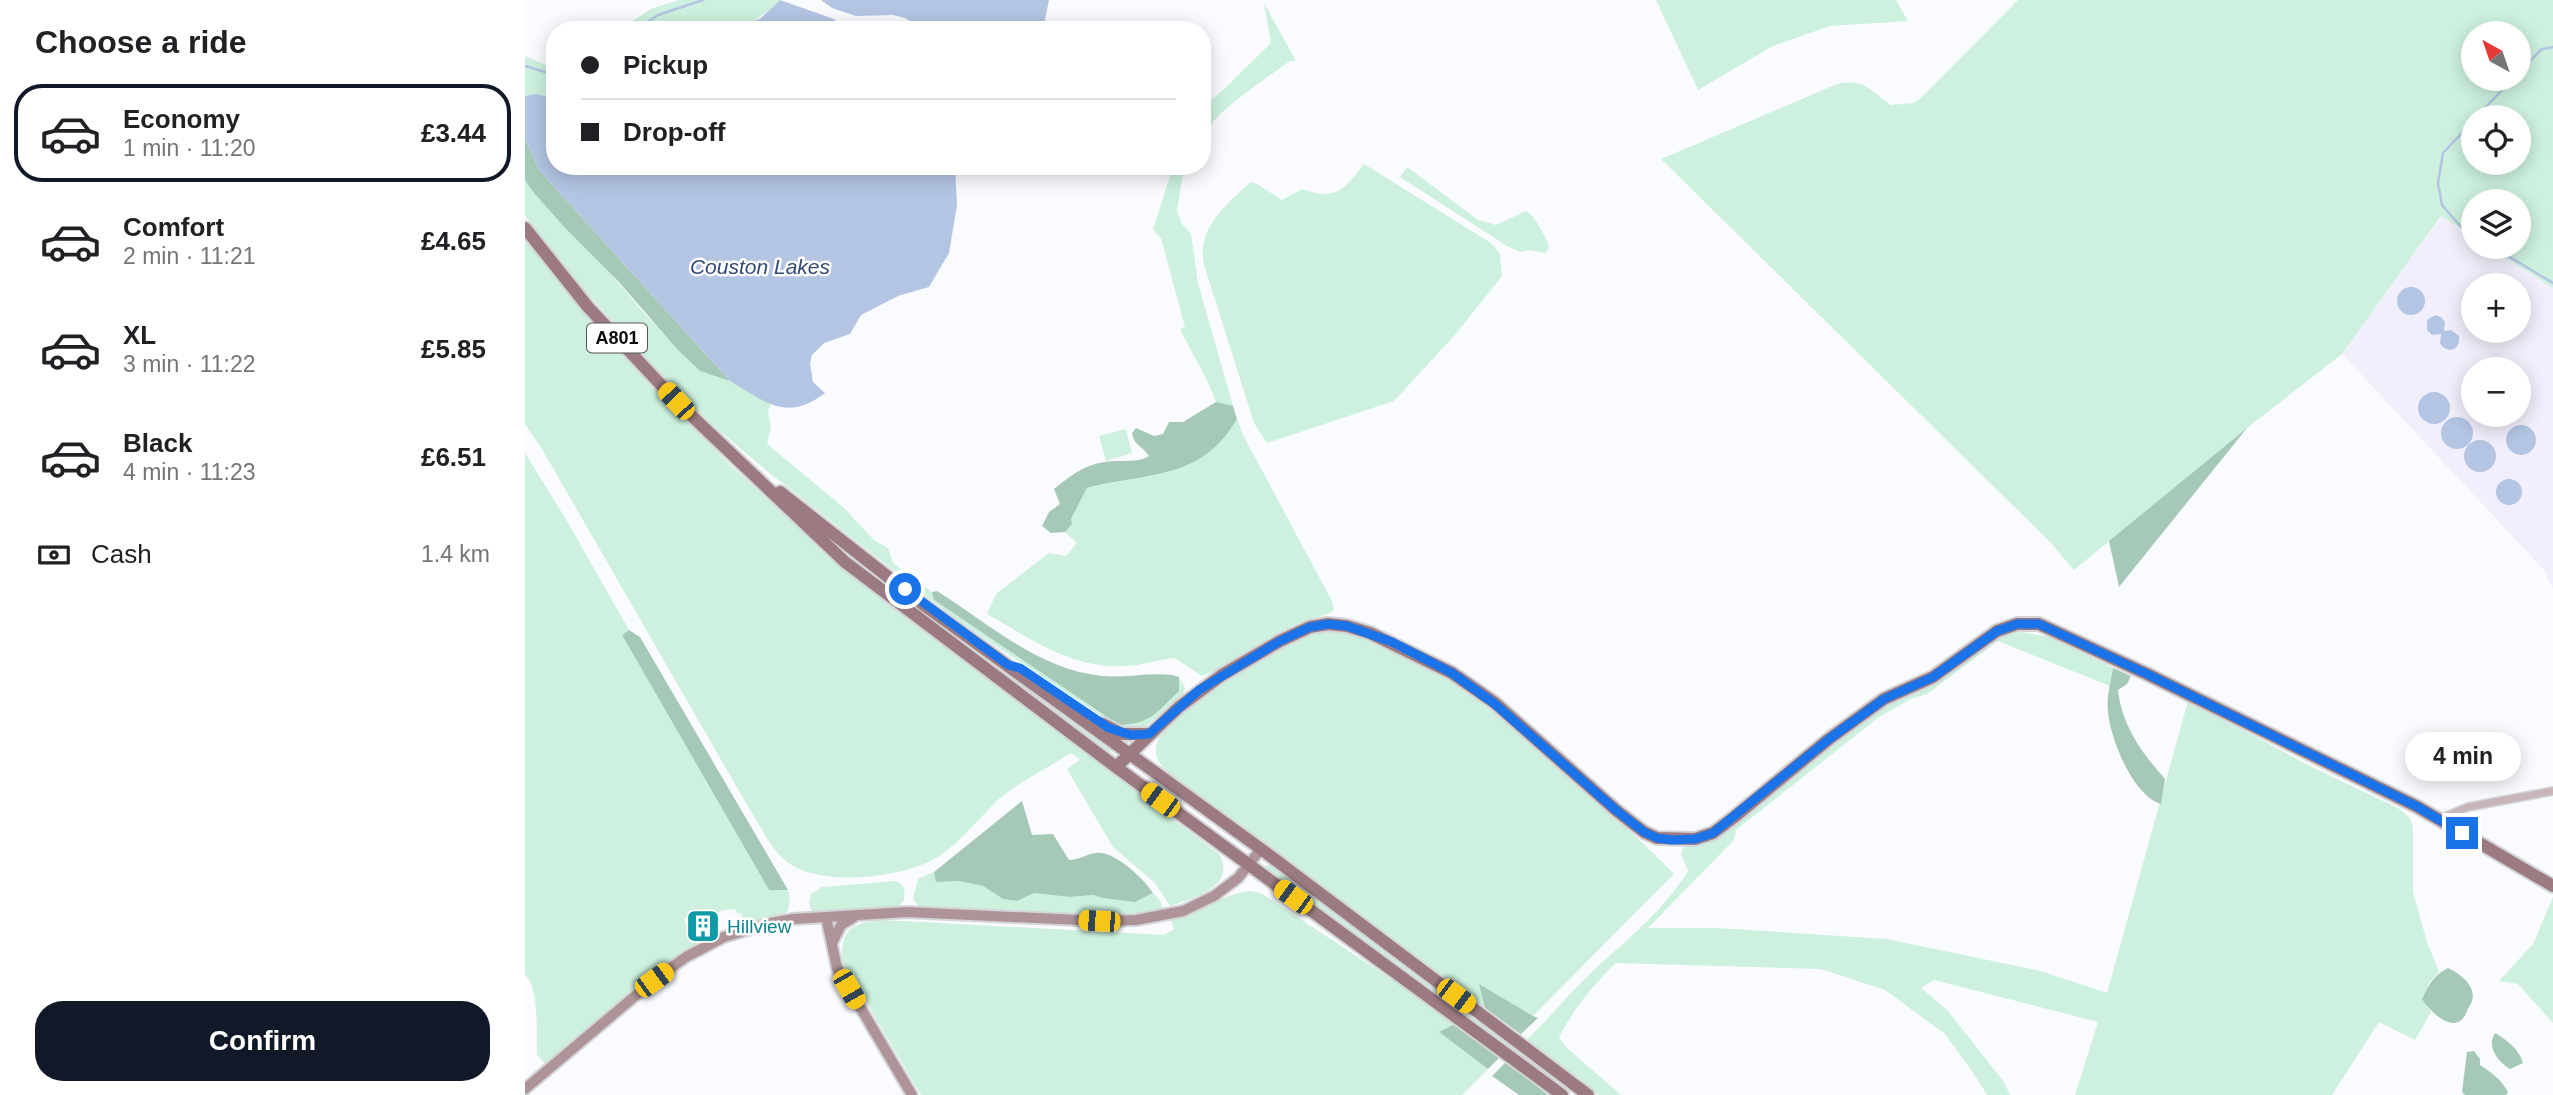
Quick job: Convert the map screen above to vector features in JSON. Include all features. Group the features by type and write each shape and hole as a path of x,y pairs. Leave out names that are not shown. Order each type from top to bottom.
{"main road":[{"name":"A801","path":"525,228 588,307 716,442 845,562 1116,767 1562,1095"},
{"name":"A801","path":"716,442 925,606 1261,849 1588,1095"},
{"path":"1116,767 1129,752 1199,690 1280,641 1310,627 1328,624 1347,626 1392,642 1452,673 1495,704 1644,832 1657,838 1695,839 1713,833 1829,739 1884,699 1933,677 1997,631 2017,624 2039,624 2159,680 2439,820 2553,886"},
{"path":"1008,665 1020,668 1109,728 1131,735 1149,734"},
{"path":"525,1089 654,980 685,957 724,937 771,923 907,912 1099,921 1136,920 1183,911 1214,895 1238,878 1261,849"},
{"path":"831,945 841,925 857,915"},
{"path":"826,917 837,968 912,1095"}],"street":[{"path":"2439,820 2468,807 2553,792"}],"shaded area":[{"path":"2442,216 2461,228 2461,259 2508,259 2530,273 2461,273 2461,343 2531,343 2531,274 2553,288 2553,589 2543,569 2342,354"}],"green space":[{"path":"679,0 780,0 752,21 632,21 653,8"},
{"path":"1656,0 1896,0 1908,21 1830,26 1773,46 1698,90"},
{"path":"2018,0 2553,0 2553,288 2508,259 2531,259 2531,189 2461,189 2461,228 2441,216 2342,354 2074,570 2050,542 1661,159 1837,84 1861,84 1891,105 1914,103"},
{"path":"1264,3 1296,61 1290,61 1254,87 1219,115 1211,126 1211,100 1271,43"},
{"path":"525,56 546,65 546,97 525,96"},
{"path":"525,138 539,170 730,381 700,371 678,350 618,281 534,193 525,180"},
{"path":"1364,164 1491,243 1500,254 1502,276 1454,336 1394,401 1267,443 1254,423 1204,265 1204,240 1215,219 1250,182 1282,200 1302,189 1331,193 1351,181"},
{"path":"1407,167 1478,220 1496,225 1526,211 1545,238 1549,247 1546,253 1529,250 1521,252 1507,246 1400,177"},
{"path":"1170,175 1183,175 1177,211 1182,224 1191,234 1198,283 1233,406 1216,402 1180,329 1185,327 1161,238 1153,230"},
{"path":"525,180 566,229 597,258 646,315 700,371 730,381 772,403 768,410 771,427 767,444 843,507 874,540 888,548 893,563 932,592 934,600 1119,725 1178,691 1179,677 1185,688 1183,695 1145,727 1137,730 1119,728 957,620 767,471 701,415 579,284 525,216"},
{"path":"525,241 651,385 731,466 878,596 1219,854 1223,874 1218,882 1201,894 1170,906 1155,883 1113,847 1067,769 1080,760 1071,753 1007,792 949,849 926,863 886,874 841,877 802,870 781,857 750,810 525,424"},
{"path":"1216,402 1233,406 1237,419 1223,439 1207,454 1171,471 1087,488 1071,519 1072,524 1065,532 1051,533 1042,526 1049,512 1060,504 1054,489 1084,468 1097,463 1139,460 1149,456 1133,437 1132,433 1136,428 1154,436 1163,434 1169,422 1183,422"},
{"path":"1237,419 1332,601 1334,609 1331,613 1296,624 1227,666 1202,676 1175,658 1127,666 1088,663 1037,643 987,614 996,594 1049,553 1066,556 1077,543 1065,532 1072,524 1071,519 1087,488 1152,476 1190,464 1223,439"},
{"path":"2247,428 2119,587 2109,541"},
{"path":"1126,429 1132,453 1106,461 1099,436"},
{"path":"525,453 629,630 622,635 769,890 788,890 790,899 788,911 778,918 741,928 742,914 735,909 710,916 706,909 684,919 689,932 694,930 698,937 709,932 712,938 647,979 547,1065 537,1055 535,1001 530,981 525,975"},
{"path":"880,577 1115,750 1106,753 877,578"},
{"path":"937,591 1015,643 1057,665 1102,676 1172,675 1179,677 1179,691 1159,711 1146,719 1119,725 934,600 932,592"},
{"path":"629,630 640,637 788,890 769,890 622,635"},
{"path":"1339,631 1402,653 1431,668 1485,705 1560,768 1674,874 1533,1016 1480,985 1485,1008 1165,770 1159,761 1156,751 1161,736 1195,701 1270,653 1307,636"},
{"path":"2021,632 2054,638 2113,668 2110,686 1998,641 1927,694 1911,699 1879,717 1736,830 1734,840 1648,928 1717,928 1886,939 2037,970 2107,993 2188,701 2312,767 2398,808 2410,818 2413,827 2413,892 2427,942 2439,972 2429,983 2422,998 2431,1012 2415,1040 2379,1022 2332,1095 2075,1095 2098,1022 1934,980 1921,988 1948,1011 2004,1082 2010,1095 1987,1095 1945,1034 1885,990 1821,969 1616,963 1584,998 1559,1038 1621,1095 1599,1095 1527,1039 1586,977 1668,899 1688,871 1681,854 1683,847 1706,843 1721,835 1879,709 2004,635"},
{"path":"2113,668 2131,676 2127,684 2118,690 2120,703 2134,738 2165,779 2161,804 2151,799 2132,778 2113,736 2108,695"},
{"path":"1022,801 1032,835 1053,834 1069,860 1096,853 1111,856 1136,873 1153,893 1135,902 1093,895 1069,897 1034,893 1017,901 1003,899 983,886 959,881 936,882 934,872"},
{"path":"1271,865 1559,1079 1556,1082 1262,867"},
{"path":"934,872 936,882 959,881 983,886 1003,899 1017,901 1034,893 1069,897 1093,895 1135,902 1153,893 1161,902 1162,909 1139,914 1102,915 919,907 913,899 918,879"},
{"path":"895,881 903,886 904,891 904,901 897,907 816,913 811,910 811,894 822,887"},
{"path":"1250,891 1261,893 1469,1034 1439,1032 1488,1069 1462,1095 921,1095 842,961 846,934 856,926 872,921 1164,935 1174,929 1171,920 1230,896"},
{"path":"2553,897 2553,1023 2518,984 2499,981 2533,944"},
{"path":"2448,968 2470,985 2473,995 2463,1019 2451,1023 2431,1011 2422,999 2432,981"},
{"path":"1479,984 1538,1018 1521,1034 1485,1008"},
{"path":"1453,1025 1501,1056 1488,1069 1439,1032"},
{"path":"2495,1033 2512,1045 2523,1063 2510,1069 2501,1062 2493,1048"},
{"path":"2474,1051 2480,1059 2480,1065 2505,1087 2508,1092 2506,1095 2465,1095 2462,1092 2467,1052"},
{"path":"1506,1062 1548,1095 1519,1095 1492,1076"}],"water":[{"path":"780,0 836,21 753,21 760,19"},
{"path":"821,0 1049,0 1045,21 910,21 893,15 856,16 832,8"},
{"name":"Couston Lakes","path":"537,94 546,96 546,175 955,175 957,205 949,253 929,287 898,296 861,315 850,334 824,343 812,355 810,364 813,382 825,393 812,402 788,408 766,402 730,381 539,170 525,138 525,96"},
{"path":"2411,287 2421,291 2425,301 2421,311 2411,315 2401,311 2397,301 2401,291"},
{"path":"2435,315 2445,322 2444,331 2451,330 2459,336 2456,348 2446,349 2440,343 2441,334 2432,335 2427,330 2427,320"},
{"path":"2434,392 2445,397 2450,408 2445,419 2434,424 2423,419 2418,408 2423,397"},
{"path":"2451,418 2461,418 2461,427 2472,427 2472,439 2463,448 2451,448 2442,439 2442,427"},
{"path":"2513,427 2529,427 2535,434 2535,446 2527,454 2515,454 2507,446 2507,434"},
{"path":"2480,440 2491,445 2496,456 2491,467 2480,472 2469,467 2464,456 2469,445"},
{"path":"2509,479 2518,483 2522,492 2518,501 2509,505 2500,501 2496,492 2500,483"}],"waterway":[{"path":"649,21 658,15 703,0"},
{"path":"2531,60 2542,49 2553,47"},
{"path":"525,66 546,72"},
{"path":"2488,105 2501,91"},
{"path":"2461,134 2443,153 2438,183 2442,205 2461,227"},
{"path":"2513,259 2553,283"}],"place":[{"name":"Hillview","path":"703,926"}],"route":[{"path":"905,589 1008,665 1020,668 1109,728 1131,735 1149,734 1199,690 1280,641 1310,627 1328,624 1370,633 1452,673 1495,704 1630,822 1657,838 1672,840 1695,839 1713,833 1829,739 1884,699 1933,677 1997,631 2017,624 2039,624 2416,806 2462,833"}]}
